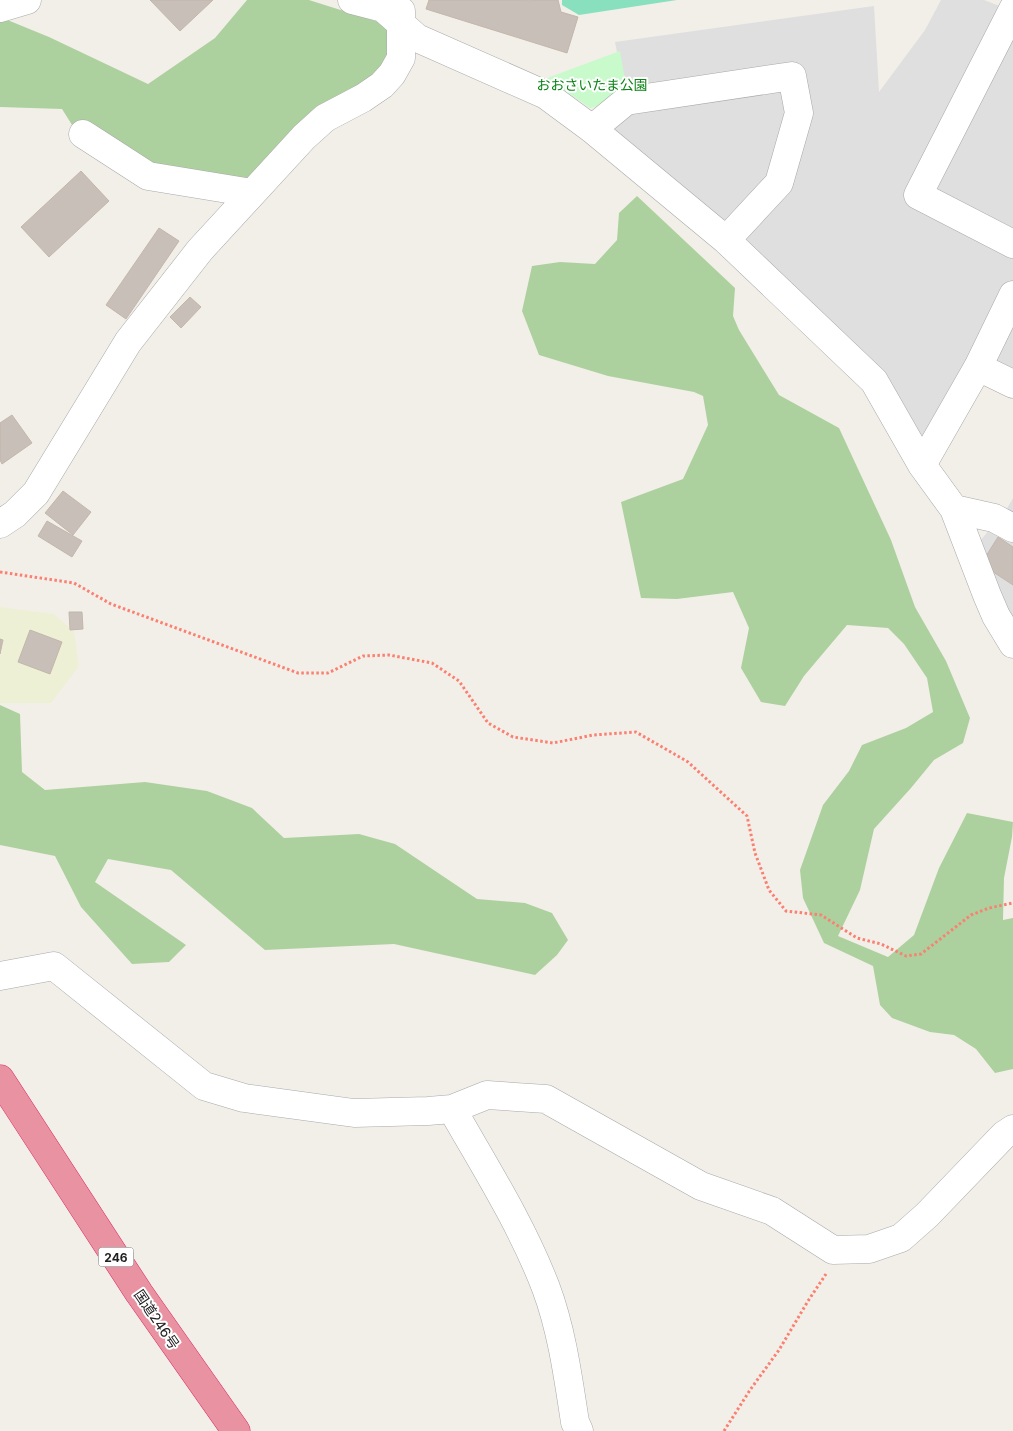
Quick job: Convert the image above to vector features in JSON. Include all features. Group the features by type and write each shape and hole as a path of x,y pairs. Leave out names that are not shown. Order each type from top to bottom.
{"highway":[{"name":"国道246号","path":"0,1079 139,1293 236,1431"}],"street":[{"path":"0,8 27,0"},
{"path":"352,0 401,12 418,38 546,95 592,129 726,240 874,381 922,465 954,509 996,616 1013,644"},
{"path":"1013,9 918,195 1013,244"},
{"path":"0,524 36,494 128,342 200,250 304,136 325,118 382,85 392,74 401,58 401,12"},
{"path":"592,129 626,101 792,76 799,113 779,183 726,240"},
{"path":"83,134 148,176 252,193"},
{"path":"922,465 978,366 1013,295"},
{"path":"978,366 1013,384"},
{"path":"954,509 994,518 1013,528"},
{"path":"0,976 54,966 204,1086 244,1098 354,1113 428,1111 452,1108 487,1095 546,1099 701,1186 772,1211 833,1250 869,1249 901,1238 927,1215 1004,1135 1013,1129"},
{"path":"452,1108 520,1228 547,1289 563,1348 575,1422 579,1431"}],"path":[{"path":"0,572 74,583 111,604 298,673 328,673 363,656 389,655 432,663 459,681 488,723 513,736 553,744 593,735 636,732 688,762 747,816 755,852 769,890 786,911 821,915 857,938 881,944 906,956 921,954 971,915 989,908 1013,903"},
{"path":"724,1431 750,1390 779,1350 808,1301 828,1272 833,1250"}],"shaded area":[{"path":"941,0 984,0 1013,11 1013,397 962,372 930,436 920,439 613,135 612,125 625,93 615,42 874,6 879,92 925,30"},
{"path":"1013,498 1013,625 972,550 1005,512"}],"green space":[{"path":"247,0 309,0 385,24 392,48 384,65 361,87 249,182 144,181 84,144 62,109 0,107 0,19 5,19 49,37 148,84 215,38"},
{"path":"562,0 677,0 579,15 562,5"},
{"name":"おおさいたま公園","path":"620,51 627,91 611,96 598,106 590,108 547,78"},
{"path":"637,196 735,288 733,316 739,330 779,395 839,428 891,540 915,607 946,661 970,718 963,743 934,760 874,829 860,890 838,936 888,957 914,935 939,868 967,813 1013,822 1004,878 1003,920 1013,918 1013,1069 995,1073 976,1049 954,1035 930,1032 892,1018 880,1005 873,966 824,943 803,898 800,870 823,805 849,771 862,745 906,728 933,712 927,678 904,644 888,628 847,625 804,676 785,706 761,702 741,668 749,628 733,592 677,599 641,598 621,502 683,479 708,425 703,396 694,392 608,376 539,355 522,311 532,266 560,262 595,264 617,240 619,213"},
{"path":"0,607 54,614 74,632 79,666 51,703 0,703"},
{"path":"0,705 20,714 22,772 45,790 145,782 207,791 252,808 284,838 359,834 395,844 477,899 525,903 552,913 568,940 557,955 535,975 394,944 265,950 171,870 108,859 95,882 186,945 169,962 132,964 81,907 55,856 0,845"}],"building":[{"path":"150,0 213,0 180,31"},
{"path":"429,0 558,0 561,12 578,17 567,53 426,9"},
{"path":"81,171 109,201 49,257 21,227"},
{"path":"159,228 179,241 126,319 106,305"},
{"path":"190,297 201,307 181,328 170,317"},
{"path":"12,415 32,443 2,464 0,460 0,423"},
{"path":"63,491 91,512 73,535 45,513"},
{"path":"47,521 82,541 72,557 38,536"},
{"path":"998,537 1013,547 1013,585 981,564"},
{"path":"69,612 82,612 83,629 70,630"},
{"path":"30,630 62,642 50,674 18,662"},
{"path":"0,639 3,640 0,654"}]}
